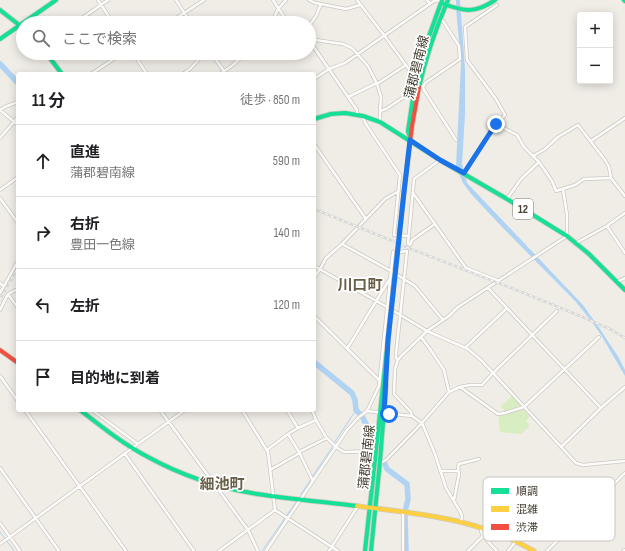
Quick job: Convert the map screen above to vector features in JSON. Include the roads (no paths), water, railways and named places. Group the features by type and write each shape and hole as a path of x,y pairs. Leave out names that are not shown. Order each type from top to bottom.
{"main road":[{"path":"35,16 56,0"},
{"path":"444,2 458,9 471,11 496,2"},
{"name":"蒲郡碧南線","path":"417,86 444,2"},
{"name":"蒲郡碧南線","path":"371,551 380,461 382,413 401,191 410,140 408,131 428,39 444,2"},
{"path":"0,10 16,22"},
{"path":"0,39 16,30"},
{"path":"51,60 60,72"},
{"name":"12","path":"316,119 338,114 357,114 380,122 440,160 567,236 589,254 625,290"},
{"path":"0,350 16,362"},
{"path":"83,412 132,448 165,466 214,484 234,489 274,495 435,516 461,521 482,528"},
{"name":"蒲郡碧南線","path":"366,551 376,451 382,413"},
{"path":"516,541 534,551"}],"street":[{"path":"98,0 108,16"},
{"path":"85,16 108,0"},
{"path":"176,0 186,16"},
{"path":"180,16 204,0"},
{"path":"272,0 283,16"},
{"path":"275,16 278,9 286,0"},
{"path":"309,0 315,3 346,9 360,5"},
{"path":"357,0 413,75 417,86 424,90 456,140"},
{"path":"427,0 430,4"},
{"path":"316,78 329,69 345,63 430,4 437,0 444,2"},
{"path":"464,173 496,124 505,115 496,99 467,60 465,27 496,2"},
{"path":"316,16 321,4"},
{"path":"380,111 386,109 410,93 417,86 425,84 460,59 459,46 443,22 439,20"},
{"path":"316,41 343,44 352,48 368,66 377,83 381,97 380,122"},
{"path":"316,50 357,110 357,114"},
{"path":"94,72 112,60"},
{"path":"138,60 146,72"},
{"path":"186,72 198,60"},
{"path":"216,60 224,71 233,66 239,60"},
{"path":"348,97 377,83 406,65"},
{"path":"0,138 14,121 0,110 16,103"},
{"path":"363,116 366,124 400,175 401,191 394,236 408,236"},
{"path":"591,141 625,118"},
{"path":"496,124 517,135 524,147 539,162 552,181 556,191 575,185 584,179 611,178"},
{"path":"533,156 578,126 605,160 609,167 611,178 625,196"},
{"path":"316,147 366,218"},
{"path":"435,224 412,240 410,245 408,244 414,179 440,160"},
{"path":"507,199 521,179 539,162"},
{"path":"0,190 16,178"},
{"path":"412,416 411,412 394,394 395,369 398,360 427,331 449,316 458,307 567,236 567,215 563,189"},
{"path":"316,275 326,258 342,244 385,199 401,191"},
{"path":"413,193 466,268 499,281"},
{"path":"0,198 16,220"},
{"path":"576,243 607,226 625,213"},
{"path":"607,226 625,253"},
{"path":"342,244 415,286 443,320"},
{"path":"398,360 396,358 396,354 399,314 407,251 400,252"},
{"path":"266,551 287,517 302,499 347,430 367,411 379,386 392,252"},
{"path":"0,293 1,285 16,264"},
{"path":"316,267 427,331 468,349 481,360 576,463 583,466 625,461"},
{"path":"347,349 390,278"},
{"path":"617,282 625,278"},
{"path":"488,288 601,408"},
{"path":"0,310 8,294 16,290"},
{"path":"8,294 16,305"},
{"path":"464,347 467,346 507,308"},
{"path":"380,461 382,462 386,460 422,423 449,392 460,387 482,385 557,311"},
{"path":"316,318 380,380"},
{"path":"421,337 444,370 449,392"},
{"path":"460,387 498,414 524,408 599,338"},
{"path":"0,376 16,398"},
{"path":"561,447 625,387"},
{"path":"367,411 412,416 422,423 435,454 446,488 461,513 461,521"},
{"path":"26,412 126,551"},
{"path":"95,412 138,444"},
{"path":"162,412 248,530 258,551"},
{"path":"0,544 182,412"},
{"path":"288,412 298,428"},
{"path":"313,412 327,438 344,452 376,451"},
{"path":"244,414 267,450 276,510 338,551"},
{"path":"267,450 288,434 316,420"},
{"path":"288,434 299,452 313,481"},
{"path":"270,470 299,452 327,438"},
{"path":"125,454 194,551"},
{"path":"454,501 459,464 479,459"},
{"path":"0,468 59,551"},
{"path":"440,471 458,471"},
{"path":"615,483 625,473"},
{"path":"329,551 358,506"},
{"path":"219,551 276,510"},
{"path":"403,512 403,551"},
{"path":"0,523 20,551"},
{"path":"468,551 483,536 480,531 482,528"},
{"path":"488,541 497,551"},
{"path":"508,551 516,541"},
{"path":"547,551 557,541"}],"water":[{"path":"456,0 460,0 465,69 465,115 462,164 467,183 583,305 619,358 625,370 625,376 601,335 576,302 503,228 472,195 463,183 456,167 461,63"}],"waterway":[{"path":"0,64 16,81"},
{"path":"316,364 352,393 355,400 356,410 360,414"},
{"path":"334,443 356,410"},
{"path":"363,418 375,443"},
{"path":"312,477 333,446"},
{"path":"384,462 387,469 407,484 408,499 406,508"},
{"path":"301,494 311,479"},
{"path":"286,516 296,502"},
{"path":"405,516 406,551"},
{"path":"262,551 285,518"},
{"path":"0,532 14,551"}],"railway":[{"path":"316,210 395,242"},
{"path":"401,245 585,318 612,330 625,338"},
{"path":"0,300 16,271"}],"district":[{"name":"川口町","path":"360,285"},
{"name":"細池町","path":"222,484"}]}
